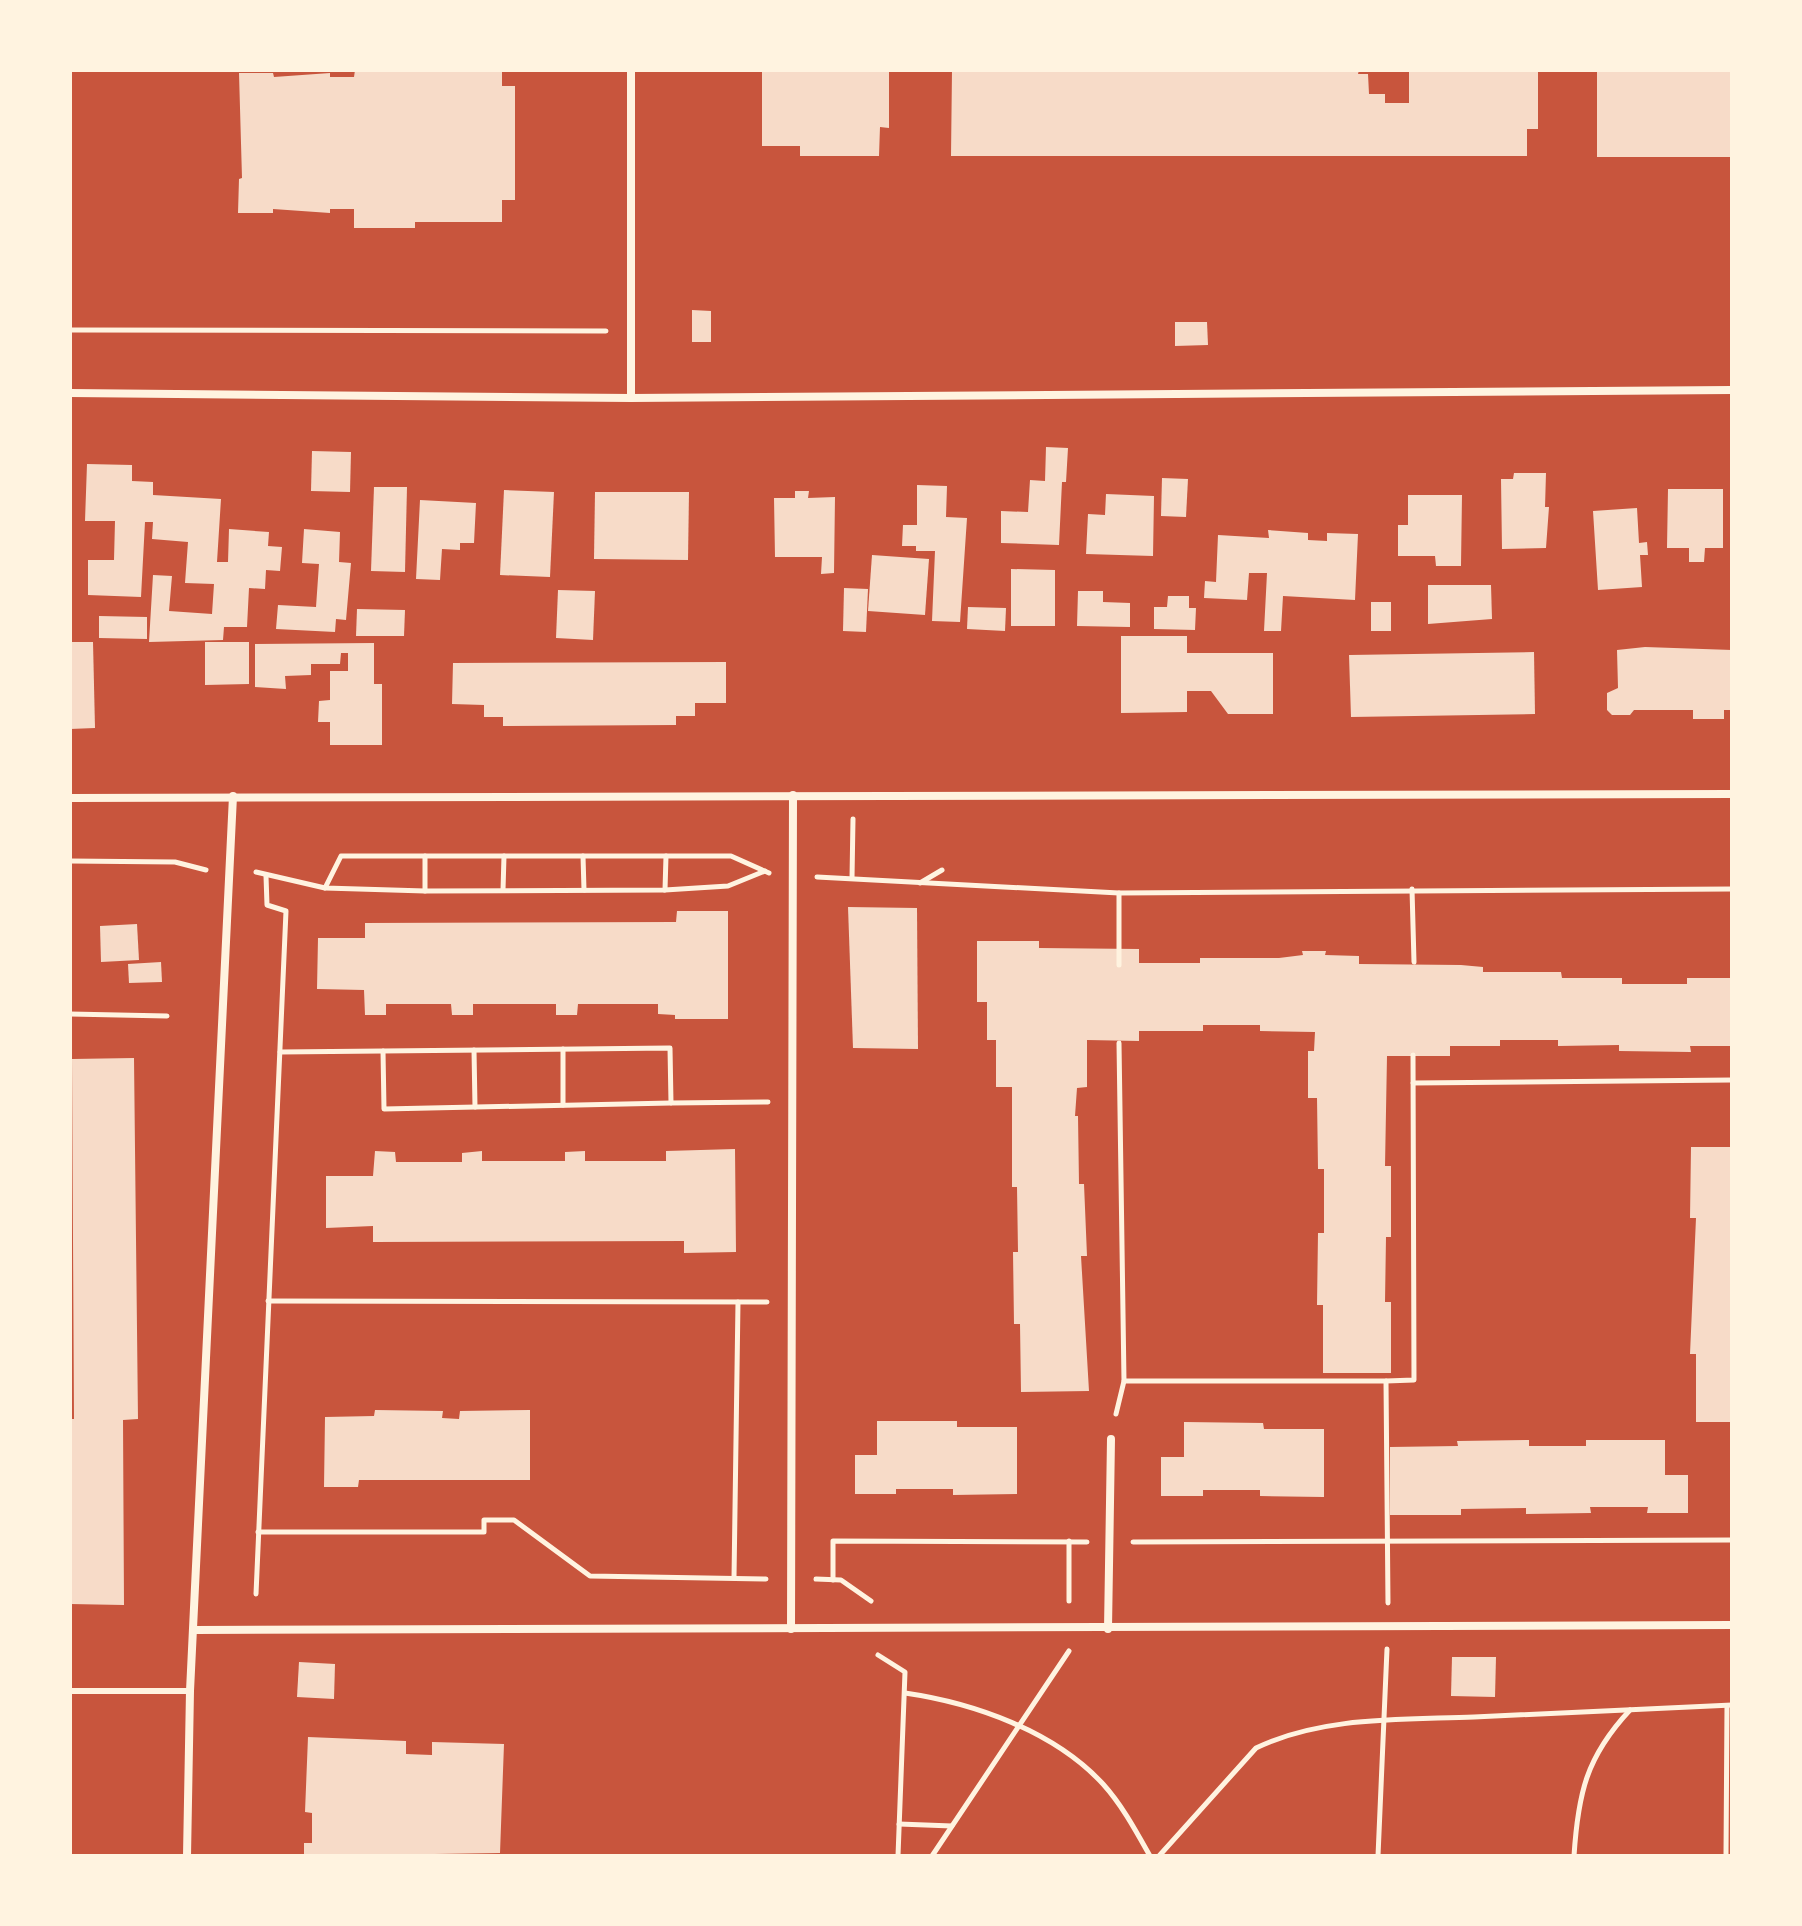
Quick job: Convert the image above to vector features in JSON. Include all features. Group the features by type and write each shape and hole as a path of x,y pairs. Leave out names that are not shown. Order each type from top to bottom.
{"street":[{"path":"631,70 631,398"},
{"path":"70,393 631,398 1732,390"},
{"path":"70,798 1732,794"},
{"path":"791,1629 793,795"},
{"path":"187,1856 190,1691 233,796"},
{"path":"1108,1629 1111,1439"},
{"path":"194,1630 1732,1625"}],"lane":[{"path":"70,1691 190,1691"}],"path":[{"path":"70,330 631,331"},
{"path":"253,870 266,876 325,888 425,891 665,890 728,886 765,871 731,856 341,856 325,888"},
{"path":"425,856 425,891"},
{"path":"503,890 504,856"},
{"path":"583,856 584,890"},
{"path":"665,890 666,856"},
{"path":"70,861 175,862 206,870"},
{"path":"919,883 942,870"},
{"path":"256,1594 286,911 267,905 266,876"},
{"path":"813,877 1119,893 1732,889"},
{"path":"1412,889 1414,962"},
{"path":"1119,893 1119,965"},
{"path":"70,1014 167,1016"},
{"path":"1111,1439 1124,1381 1119,1043"},
{"path":"280,1052 670,1048 671,1103"},
{"path":"563,1049 563,1105"},
{"path":"474,1050 475,1107"},
{"path":"383,1051 384,1109 791,1101"},
{"path":"1124,1381 1414,1380 1413,1055"},
{"path":"1413,1083 1732,1080"},
{"path":"268,1301 791,1301"},
{"path":"258,1532 484,1532 484,1520 514,1520 590,1576 734,1578 738,1302"},
{"path":"1378,1856 1389,1626 1386,1381"},
{"path":"833,1580 833,1541 1732,1540"},
{"path":"932,1856 1069,1656 1069,1541"},
{"path":"898,1856 905,1672"},
{"path":"905,1693 949,1700 1020,1728 1085,1767 1121,1807 1150,1856"},
{"path":"1159,1856 1256,1748 1278,1737 1313,1729 1384,1721 1729,1705 1726,1856"},
{"path":"1574,1856 1581,1787 1595,1754 1630,1710"},
{"path":"899,1824 953,1826"}],"building":[{"path":"355,70 502,70 502,86 515,86 515,200 502,200 502,222 415,222 415,228 354,228 354,209 330,209 330,213 273,209 273,213 238,213 239,179 242,178 239,73 273,73 274,77 330,73 330,77 354,77"},
{"path":"762,70 889,70 889,128 880,127 879,156 800,156 800,146 762,146"},
{"path":"952,70 1359,70 1358,74 1368,74 1369,94 1385,94 1385,103 1409,103 1409,70 1538,70 1538,129 1527,129 1527,156 951,156"},
{"path":"1597,70 1732,70 1732,157 1597,157"},
{"path":"692,310 711,311 711,342 692,342"},
{"path":"1175,322 1207,322 1208,345 1175,346"},
{"path":"1046,447 1068,448 1066,482 1062,482 1059,545 1001,543 1001,511 1028,512 1030,480 1045,481"},
{"path":"312,451 351,452 350,492 311,491"},
{"path":"87,464 132,465 132,481 153,482 153,495 221,499 217,562 228,562 229,529 269,532 268,546 282,547 280,571 266,570 265,589 249,588 247,627 224,627 223,640 149,642 153,575 172,576 169,611 212,614 214,584 185,583 188,542 152,539 153,522 145,522 141,597 88,595 88,560 114,560 115,521 85,521"},
{"path":"1514,473 1546,473 1545,507 1549,507 1546,548 1502,549 1501,479 1513,479"},
{"path":"1162,478 1188,479 1186,517 1161,516"},
{"path":"917,485 947,486 946,517 967,518 960,622 932,621 935,551 916,551 916,546 902,546 903,525 917,525"},
{"path":"374,487 407,487 405,572 371,571"},
{"path":"1668,489 1723,489 1723,548 1705,548 1704,562 1689,562 1689,548 1667,548"},
{"path":"504,490 554,492 550,577 500,575"},
{"path":"795,491 809,491 808,498 835,497 834,573 821,574 822,557 775,557 774,498 795,498"},
{"path":"595,492 689,492 688,560 594,559"},
{"path":"1106,494 1154,496 1153,556 1086,554 1088,514 1105,515"},
{"path":"1408,495 1462,495 1461,566 1436,566 1435,556 1398,556 1398,525 1408,525"},
{"path":"420,500 476,503 474,543 460,543 460,550 442,549 440,580 416,579"},
{"path":"1637,508 1639,543 1647,542 1648,555 1640,555 1642,587 1598,590 1593,511"},
{"path":"304,529 340,532 339,562 351,563 346,620 336,619 335,632 276,629 278,605 316,607 319,564 302,563"},
{"path":"1268,530 1308,533 1308,540 1327,541 1327,533 1358,534 1355,600 1283,596 1281,631 1264,631 1267,573 1249,573 1247,600 1204,598 1205,581 1216,582 1218,535 1269,538"},
{"path":"872,555 929,559 925,615 868,611"},
{"path":"1011,569 1055,570 1055,626 1011,626"},
{"path":"1428,585 1491,585 1492,619 1428,624"},
{"path":"844,588 868,589 866,632 843,631"},
{"path":"558,590 595,591 593,640 556,638"},
{"path":"1078,591 1103,591 1103,602 1130,603 1130,627 1077,626"},
{"path":"1168,596 1189,596 1189,608 1196,608 1195,630 1154,629 1154,607 1167,607"},
{"path":"1371,602 1391,602 1391,631 1371,631"},
{"path":"968,607 1006,608 1005,631 967,629"},
{"path":"357,609 405,610 404,636 356,636"},
{"path":"99,616 147,617 147,639 99,638"},
{"path":"1121,636 1187,636 1187,653 1273,653 1273,714 1228,714 1211,691 1187,691 1187,712 1121,713"},
{"path":"70,642 93,642 95,728 70,729"},
{"path":"205,642 249,642 249,684 205,685"},
{"path":"374,643 374,684 382,684 382,745 330,745 330,722 318,722 319,701 330,700 330,671 348,671 348,653 341,653 340,664 311,664 311,675 285,676 286,689 255,687 255,644"},
{"path":"1645,647 1732,650 1732,710 1724,710 1724,719 1693,719 1693,710 1634,710 1630,715 1612,715 1607,710 1607,693 1618,688 1617,650"},
{"path":"1534,652 1535,714 1351,717 1349,655"},
{"path":"726,662 726,703 695,703 695,716 676,716 676,725 503,726 503,717 484,717 484,705 452,704 453,663"},
{"path":"848,907 917,908 918,1049 853,1048"},
{"path":"677,911 728,911 728,1019 675,1019 675,1015 658,1014 658,1004 578,1004 577,1015 556,1015 556,1004 473,1004 473,1015 452,1015 451,1004 386,1004 386,1015 365,1015 364,990 317,989 318,938 365,938 365,923 676,922"},
{"path":"137,924 139,960 101,962 100,926"},
{"path":"977,941 1039,941 1039,948 1139,949 1139,963 1200,963 1200,958 1279,958 1303,955 1302,951 1326,951 1325,955 1359,956 1359,964 1461,965 1483,967 1483,972 1561,972 1562,978 1622,978 1622,984 1687,984 1687,978 1732,978 1732,1046 1690,1046 1691,1052 1619,1051 1619,1045 1558,1046 1558,1040 1500,1040 1500,1046 1450,1046 1450,1056 1387,1056 1385,1166 1391,1166 1391,1237 1386,1237 1385,1302 1391,1302 1391,1373 1323,1373 1323,1305 1317,1305 1318,1233 1324,1233 1324,1169 1318,1169 1317,1098 1308,1098 1308,1051 1314,1051 1315,1032 1260,1031 1260,1025 1203,1025 1203,1031 1139,1031 1139,1041 1087,1040 1087,1087 1077,1088 1075,1116 1078,1116 1079,1184 1084,1184 1087,1256 1081,1256 1089,1391 1021,1392 1020,1324 1014,1324 1013,1252 1018,1252 1017,1187 1012,1187 1012,1087 996,1087 996,1040 987,1040 987,1002 977,1002"},
{"path":"161,962 162,982 129,983 128,964"},
{"path":"134,1058 138,1419 123,1420 124,1605 70,1604 70,1419 74,1419 72,1059"},
{"path":"1691,1147 1732,1147 1732,1422 1696,1422 1696,1354 1690,1354 1696,1218 1690,1218"},
{"path":"735,1149 736,1252 684,1253 684,1241 373,1242 373,1226 326,1228 326,1176 373,1176 375,1151 395,1152 396,1162 462,1162 462,1153 482,1151 482,1161 565,1161 565,1152 585,1151 585,1161 666,1161 666,1151"},
{"path":"375,1410 443,1411 442,1418 459,1419 460,1411 530,1410 530,1480 359,1480 358,1487 324,1487 325,1417 374,1416"},
{"path":"877,1421 957,1421 957,1427 1017,1427 1017,1494 953,1495 953,1489 896,1489 896,1494 855,1494 855,1455 877,1455"},
{"path":"1184,1422 1263,1423 1264,1429 1324,1429 1324,1497 1260,1496 1260,1490 1203,1490 1203,1496 1161,1496 1161,1457 1184,1457"},
{"path":"1529,1440 1529,1446 1586,1446 1586,1440 1665,1440 1665,1475 1688,1475 1688,1513 1647,1513 1648,1507 1590,1507 1591,1513 1526,1514 1526,1508 1461,1509 1461,1515 1390,1515 1390,1447 1458,1446 1457,1441"},
{"path":"1452,1657 1496,1657 1495,1697 1451,1696"},
{"path":"299,1662 335,1664 334,1699 297,1697"},
{"path":"308,1737 406,1741 406,1754 432,1755 432,1742 504,1744 500,1853 304,1856 304,1843 312,1843 312,1813 305,1812"}]}
